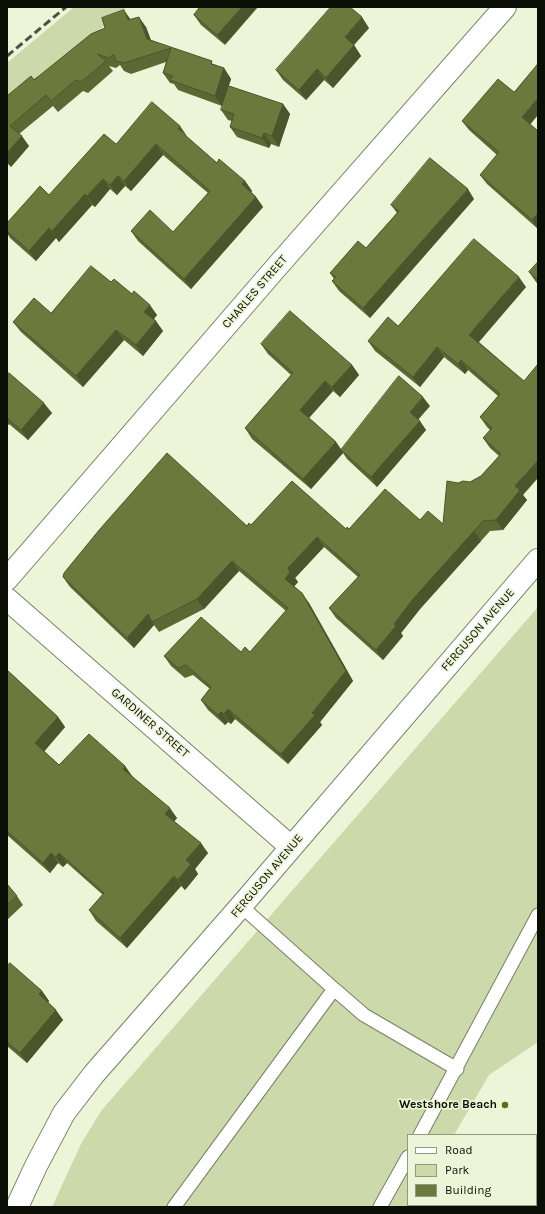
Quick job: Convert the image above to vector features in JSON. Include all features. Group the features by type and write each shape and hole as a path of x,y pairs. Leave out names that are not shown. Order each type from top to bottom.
{"street":[{"name":"CHARLES STREET","path":"7,578 274,270 505,7"},
{"name":"FERGUSON AVENUE","path":"17,1207 36,1166 64,1113 94,1074 241,906 538,560"},
{"name":"GARDINER STREET","path":"7,599 291,847"}],"lane":[{"path":"241,906 364,1015 457,1069"},
{"path":"421,1134 457,1069 538,915"},
{"path":"174,1207 334,989"},
{"path":"380,1207 407,1159"}],"green space":[{"path":"74,7 127,7 7,107 7,63"},
{"path":"538,607 538,1042 489,1075 455,1134 407,1134 407,1206 412,1207 52,1207 81,1144 101,1111"}],"building":[{"path":"200,7 242,7 217,35 194,15"},
{"path":"331,7 350,7 362,17 345,37 354,45 326,78 317,69 299,90 276,70"},
{"path":"124,10 128,20 139,17 147,39 212,61 211,64 224,68 215,96 170,80 173,76 163,73 171,48 124,63 116,61 114,54 109,58 97,54 106,61 81,82 76,80 51,101 46,95 10,126 22,136 7,153 7,96 31,76 34,80 91,34 105,28 102,18"},
{"path":"538,64 538,98 522,117 538,131 538,213 532,220 480,175 499,152 462,121 498,79 514,92"},
{"path":"229,86 283,104 272,136 264,133 262,138 230,127 234,114 221,110"},
{"path":"152,102 180,126 178,129 217,163 219,159 245,181 242,184 256,197 184,279 131,231 150,210 173,232 210,191 156,144 124,181 118,176 110,185 103,179 87,196 85,194 52,231 49,228 29,251 7,231 7,223 40,186 49,195 104,134 116,144"},
{"path":"430,158 468,189 363,308 332,281 336,277 330,273 358,241 366,248 399,211 391,205"},
{"path":"474,239 519,277 469,335 524,381 538,364 538,460 515,486 520,490 496,520 483,521 413,599 394,624 396,626 376,650 329,608 360,575 317,537 288,568 290,572 285,579 302,593 346,671 312,713 315,715 281,754 228,709 224,714 221,712 218,715 201,700 211,687 186,665 178,668 164,656 201,617 241,652 245,647 250,652 288,608 232,561 197,599 152,622 148,614 127,638 63,577 64,573 100,529 167,453 247,526 249,523 251,525 292,481 346,529 347,527 349,529 385,489 420,520 428,511 443,524 447,481 458,483 463,481 470,482 481,476 501,454 483,438 492,428 480,417 500,394 461,360 458,364 437,347 413,377 368,341 388,317 398,326"},
{"path":"538,262 538,280 529,272"},
{"path":"91,266 111,282 114,279 132,294 134,291 150,305 144,312 156,321 136,345 116,330 76,376 13,322 34,298 51,313"},
{"path":"290,311 352,365 332,387 325,381 300,410 336,442 303,479 245,428 293,373 261,344"},
{"path":"9,373 44,403 21,430 7,418 7,375"},
{"path":"399,376 423,397 410,412 420,421 371,477 341,450"},
{"path":"7,670 58,717 35,743 59,765 89,734 125,766 123,769 170,808 165,814 201,843 186,860 191,864 178,880 174,876 120,938 89,910 104,893 59,853 56,857 51,853 43,863 7,831"},
{"path":"7,884 17,896 7,905"},
{"path":"10,963 42,991 39,994 56,1010 20,1053 7,1042 7,966"}],"railway":[{"path":"7,56 66,7"}],"place":[{"name":"Westshore Beach","path":"505,1105"}]}
